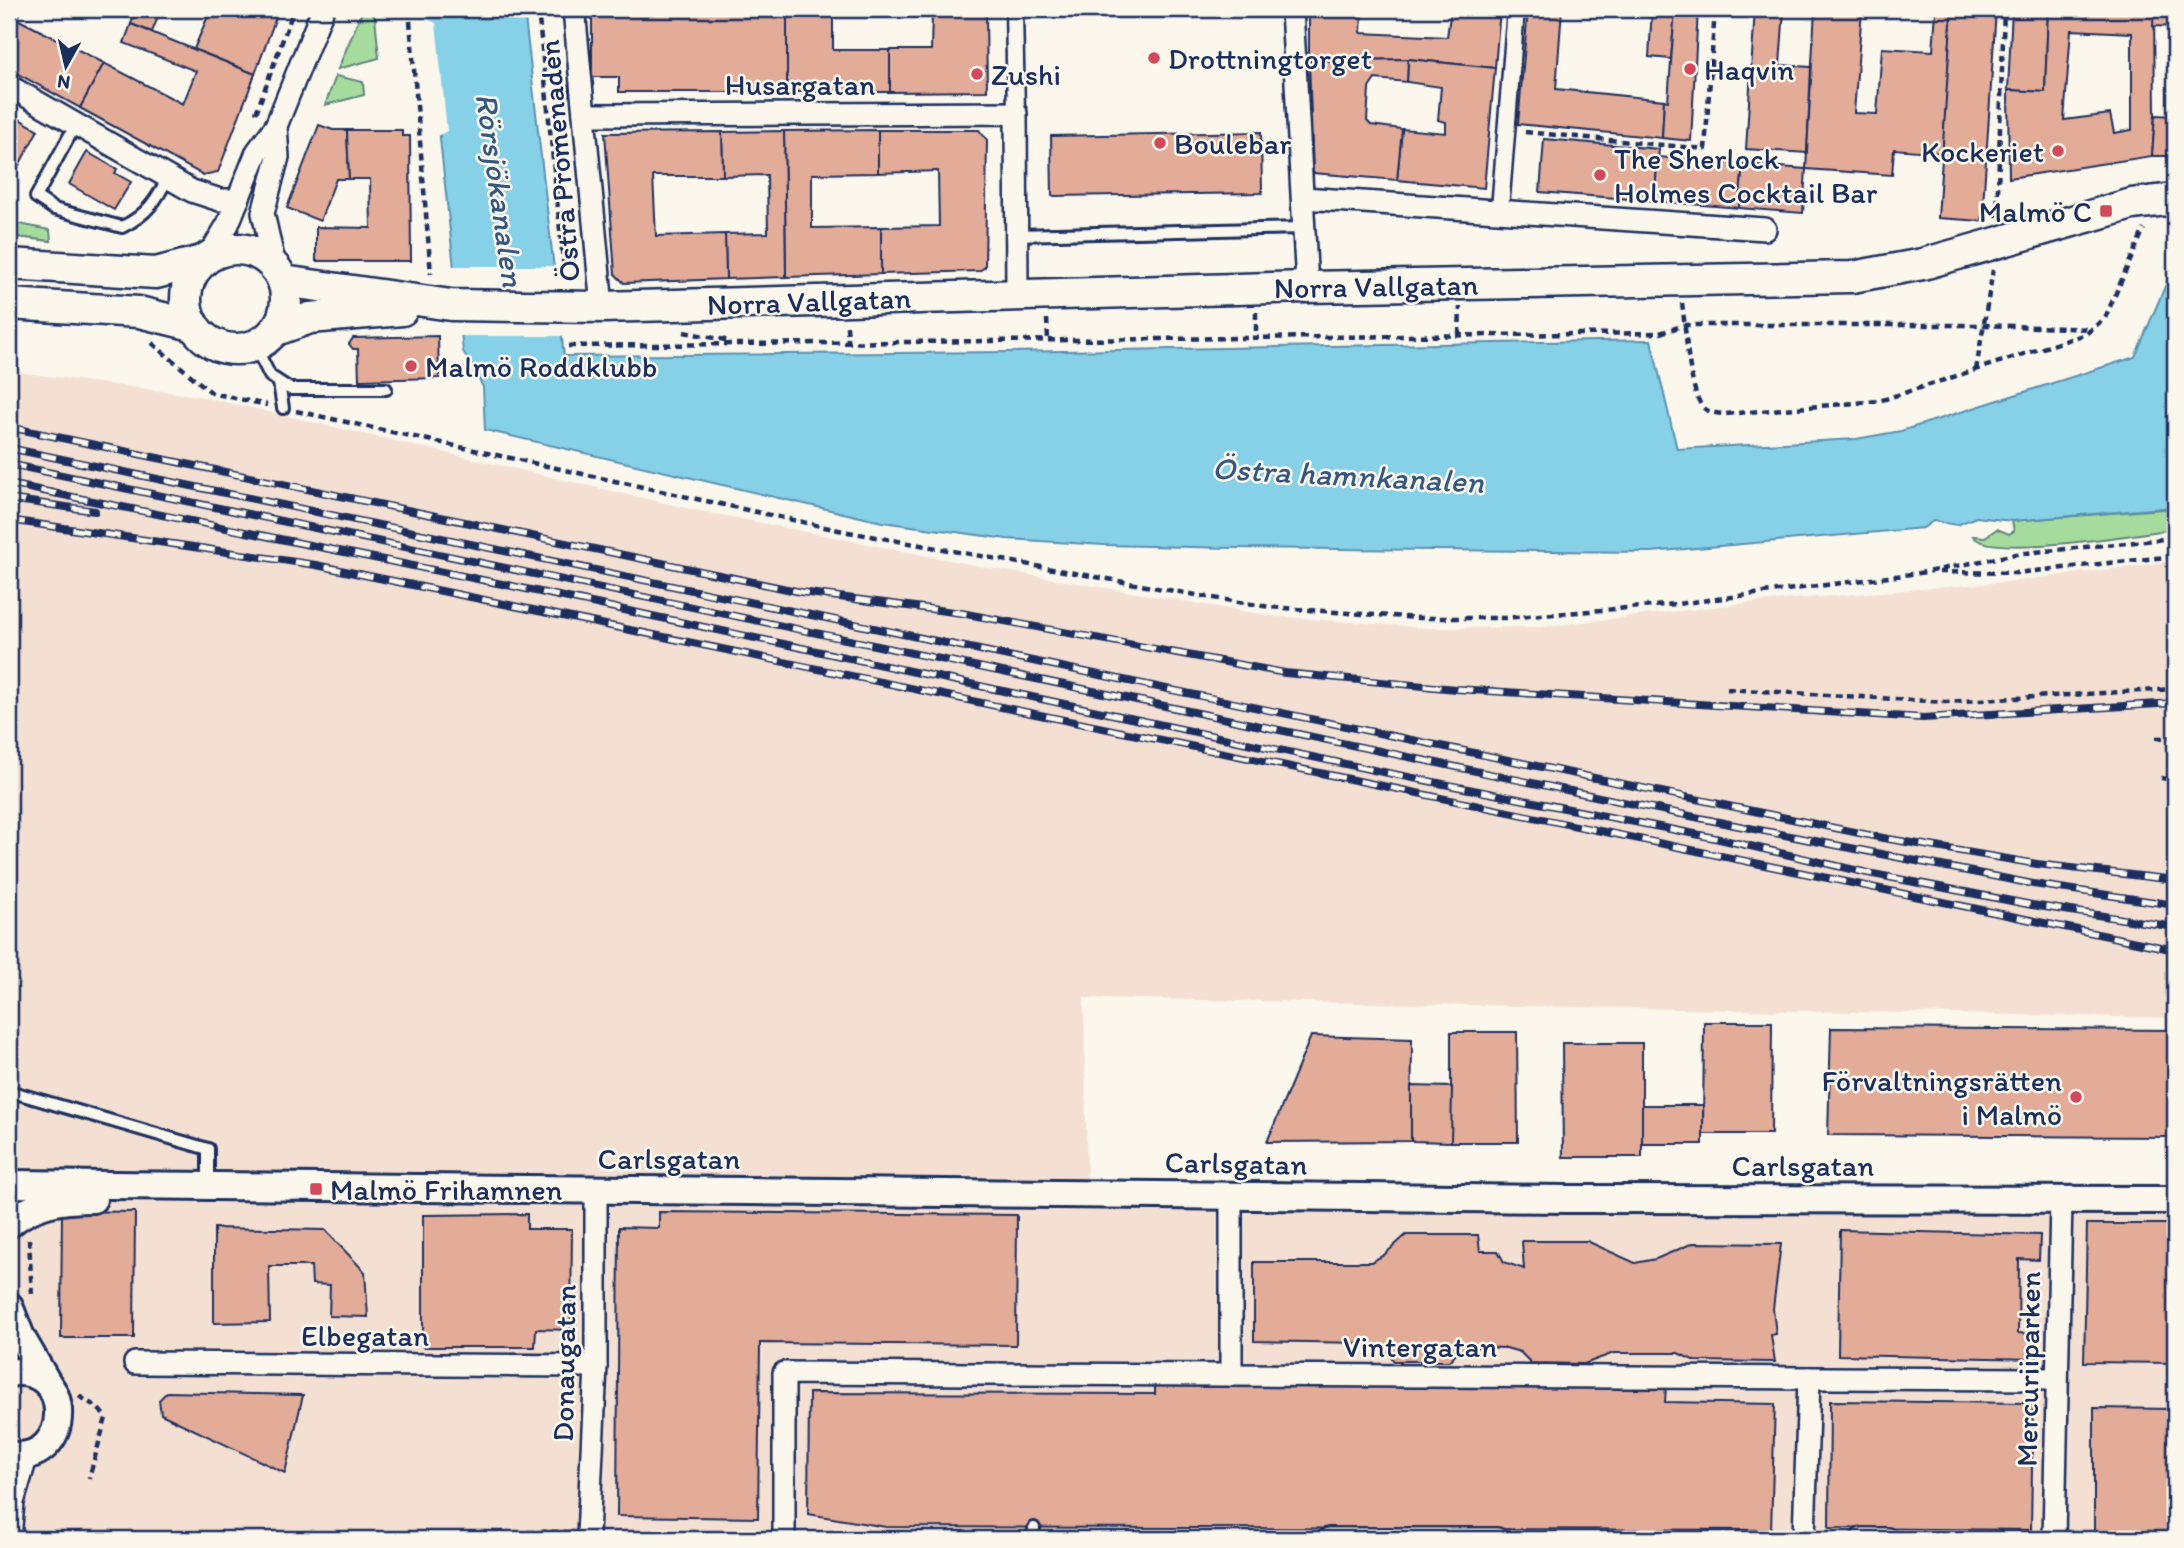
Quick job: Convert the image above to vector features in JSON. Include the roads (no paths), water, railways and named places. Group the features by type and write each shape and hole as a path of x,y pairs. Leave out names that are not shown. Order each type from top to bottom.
{"main road":[{"name":"Norra Vallgatan","path":"451,305 602,307 1307,287 1852,278 1923,264 2132,204 2175,199"},
{"path":"9,264 156,273 236,248 251,251 279,274 451,305"},
{"path":"206,258 187,286 185,307 192,326 203,338 217,346 237,350 310,318 451,305"},
{"path":"265,338 286,306 279,274"},
{"path":"10,303 139,312 192,326"}],"street":[{"path":"206,258 238,200 257,152 276,126 323,9"},
{"name":"Östra Promenaden","path":"574,9 602,307"},
{"path":"1014,9 1017,295"},
{"path":"1292,9 1307,287"},
{"path":"1500,209 1516,9"},
{"path":"9,86 192,191 220,200 238,200"},
{"name":"Husargatan","path":"585,115 1016,113"},
{"path":"276,126 278,157 263,213 279,274"},
{"path":"1303,198 1500,209 1765,229"},
{"name":"Carlsgatan","path":"9,1184 208,1193"},
{"name":"Carlsgatan","path":"9,1224 28,1209 74,1199 297,1189 2175,1200"},
{"name":"Donaugatan","path":"588,1536 596,1366 596,1190"},
{"path":"1231,1196 1231,1375"},
{"name":"Mercuriiparken","path":"2054,1539 2061,1200"},
{"path":"9,1306 24,1345 59,1404 58,1426 49,1442 18,1455 10,1539"},
{"name":"Elbegatan","path":"135,1363 596,1366"},
{"path":"9,1373 18,1371 37,1376 49,1385"},
{"name":"Vintergatan","path":"784,1539 784,1373 2056,1379"},
{"path":"1804,1539 1809,1378"},
{"path":"1329,1539 1497,1539"},
{"path":"1861,1539 1887,1539"}],"lane":[{"path":"76,124 36,197 54,209 122,227 140,218 156,201 169,176"},
{"name":"Norra Vallgatan","path":"1016,235 1304,228"},
{"path":"265,338 270,376 279,383 299,390 386,389"},
{"path":"279,383 283,408"},
{"path":"9,1091 208,1149 208,1193"}],"water":[{"path":"426,9 524,9 564,356 1009,352 1651,340 1677,449 1856,439 1901,431 2135,357 2175,263 2175,507 2012,521 1976,517 1957,525 1933,521 1923,528 1651,552 1104,545 1007,539 882,522 485,430 483,387 463,351"}],"railway":[{"path":"9,427 801,592 961,613 1285,673 1456,689 1923,718 2175,703"},
{"path":"9,448 1883,838 2037,864 2175,880"},
{"path":"9,464 1719,822 2033,884 2175,905"},
{"path":"9,484 512,586 1378,771 1715,838 1868,873 2032,905 2175,927"},
{"path":"9,499 95,511"},
{"path":"9,520 316,565 2175,950"}],"place":[{"name":"Drottningtorget","path":"1154,58"},
{"name":"Haqvin","path":"1690,69"},
{"name":"Zushi","path":"977,74"},
{"name":"Boulebar","path":"1160,143"},
{"name":"Kockeriet","path":"2058,151"},
{"name":"The Sherlock Holmes Cocktail Bar","path":"1600,175"},
{"name":"Malmö C","path":"2106,211"},
{"name":"Malmö Roddklubb","path":"411,366"},
{"name":"Förvaltningsrätten i Malmö","path":"2076,1097"},
{"name":"Malmö Frihamnen","path":"316,1189"}],"water label":[{"name":"Rörsjökanalen","path":"500,190"},
{"name":"Östra hamnkanalen","path":"1348,475"}]}
